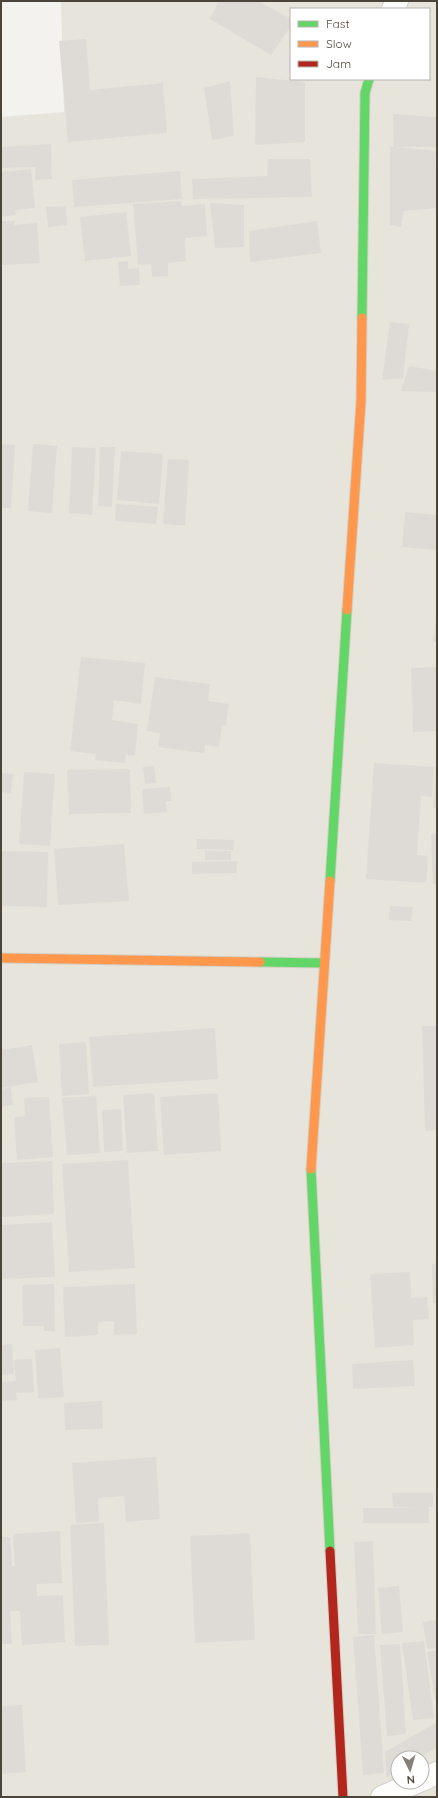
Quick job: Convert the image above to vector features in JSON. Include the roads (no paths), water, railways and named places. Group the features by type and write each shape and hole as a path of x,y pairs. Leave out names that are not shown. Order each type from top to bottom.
{"street":[{"path":"343,1797 311,1168 361,401 365,93 369,80"},
{"path":"1,958 324,963"},
{"path":"382,1797 398,1790"}]}
